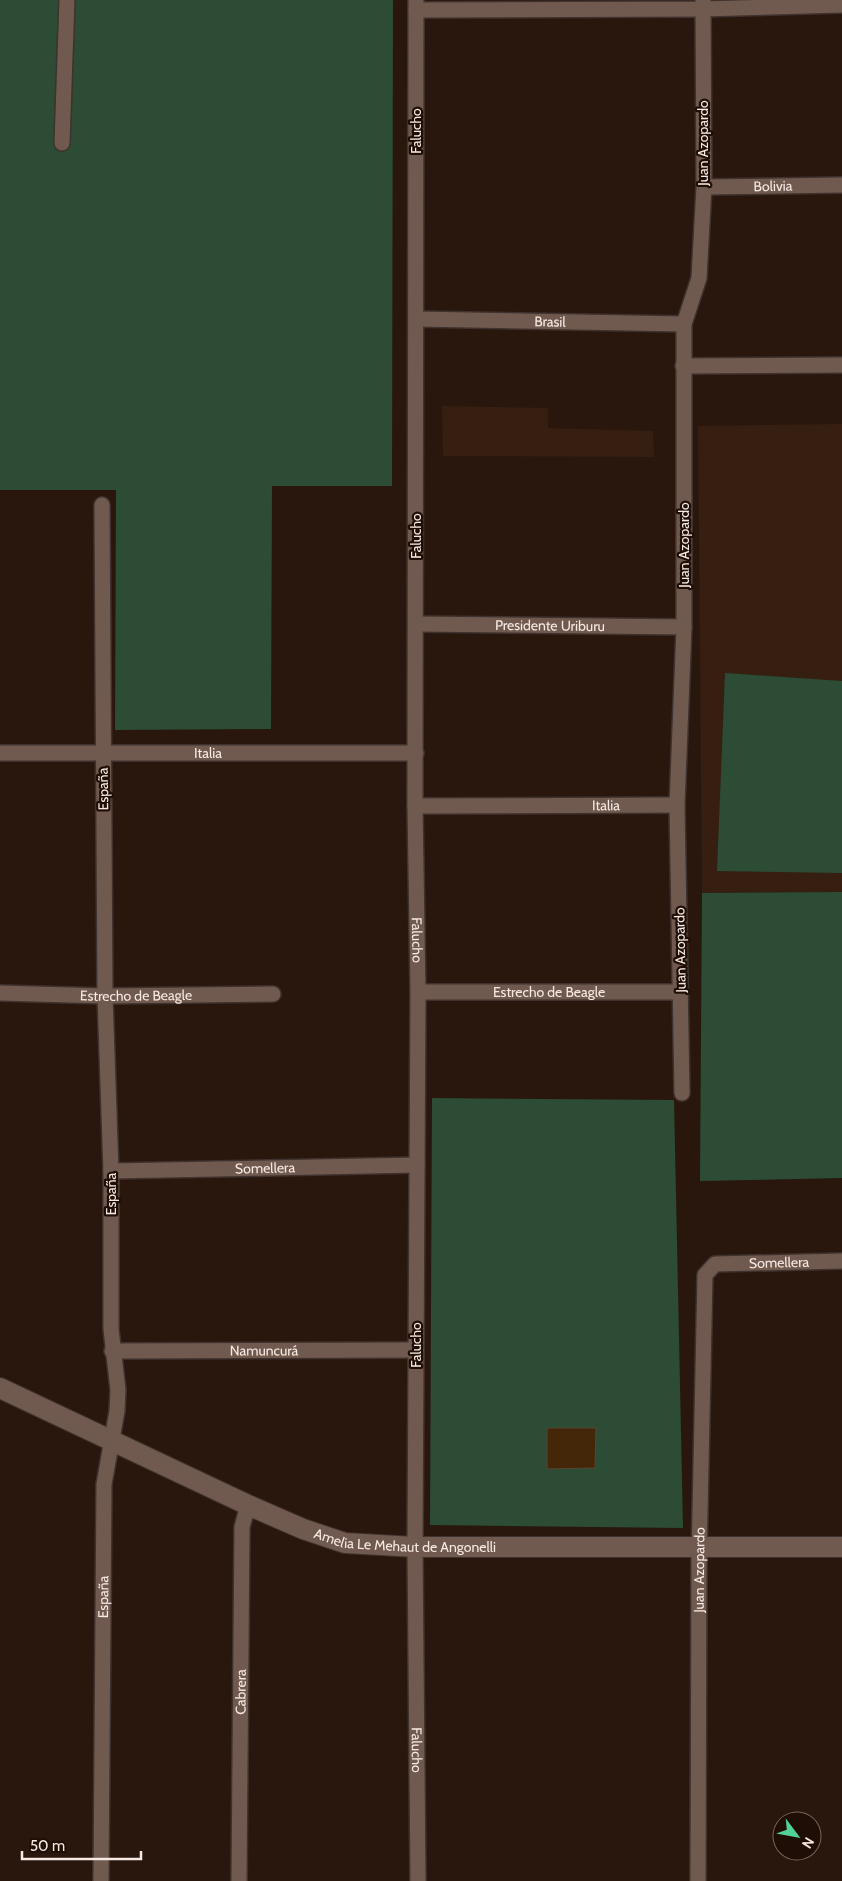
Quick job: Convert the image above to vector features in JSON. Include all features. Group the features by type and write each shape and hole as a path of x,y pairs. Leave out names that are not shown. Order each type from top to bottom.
{"street":[{"path":"62,143 66,0"},
{"name":"Juan Azopardo","path":"682,1093 677,805 684,627 684,324 699,278 704,187 703,4"},
{"path":"416,5 842,5"},
{"name":"Falucho","path":"416,5 415,806 418,992 415,1547 418,1881"},
{"name":"Bolivia","path":"704,187 842,185"},
{"name":"Brasil","path":"416,319 684,324"},
{"path":"684,366 842,365"},
{"name":"España","path":"101,1881 104,1484 118,1411 118,1390 112,1352 111,1171 105,996 102,505"},
{"name":"Presidente Uriburu","path":"416,624 684,627"},
{"name":"Italia","path":"0,753 416,753"},
{"name":"Italia","path":"415,806 677,805"},
{"name":"Estrecho de Beagle","path":"418,992 681,992"},
{"name":"Estrecho de Beagle","path":"0,993 105,996 273,994"},
{"name":"Somellera","path":"111,1171 417,1165"},
{"name":"Somellera","path":"715,1264 842,1261"},
{"name":"Juan Azopardo","path":"698,1881 699,1547 705,1274 715,1264"},
{"name":"Namuncurá","path":"112,1352 416,1350"},
{"name":"Amelia Le Mehaut de Angonelli","path":"0,1388 248,1505 303,1529 345,1543 415,1547 842,1547"},
{"name":"Cabrera","path":"239,1881 242,1527 248,1505"}],"shaded area":[{"path":"442,406 548,408 548,428 653,431 654,457 443,456"},
{"path":"842,424 842,892 702,893 698,426"}],"green space":[{"path":"0,0 393,0 392,486 272,486 271,729 115,730 116,490 0,490"},
{"path":"725,673 842,681 842,873 717,871"},
{"path":"842,892 842,1178 700,1181 702,893"},
{"path":"432,1098 674,1100 683,1528 430,1525"}],"building":[{"path":"547,1428 596,1428 595,1468 547,1469"}]}
